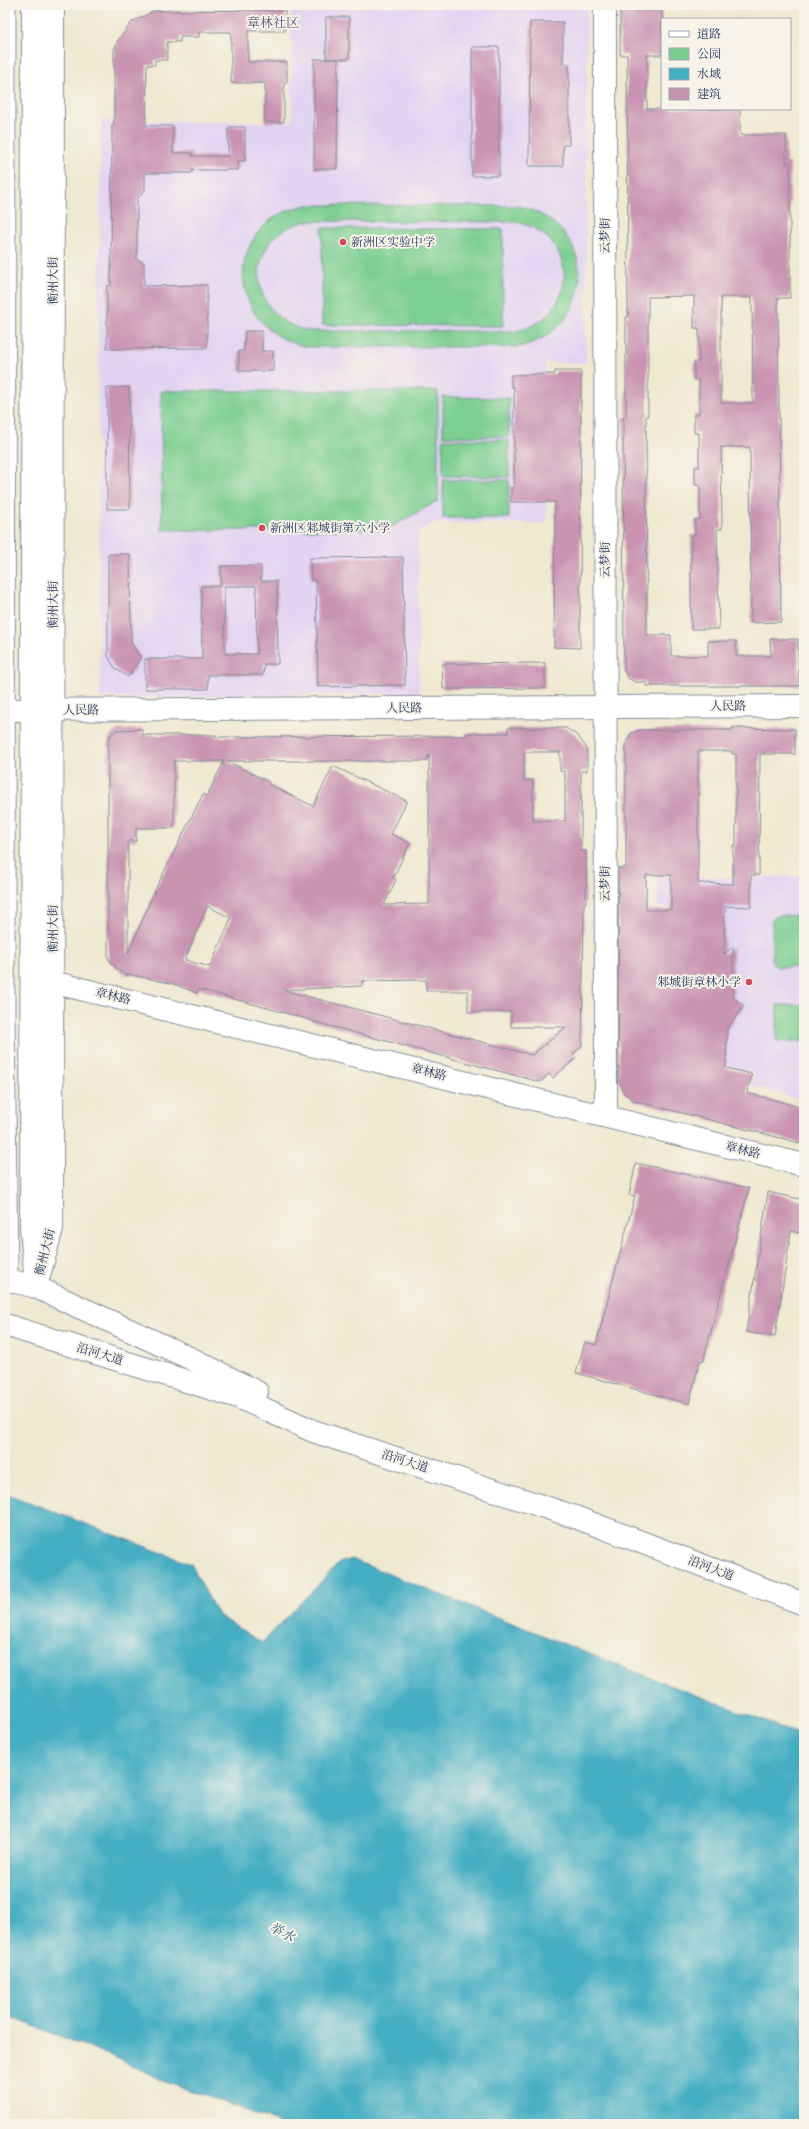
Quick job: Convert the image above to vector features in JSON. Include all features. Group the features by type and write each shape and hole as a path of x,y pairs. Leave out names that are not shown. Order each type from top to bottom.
{"main road":[{"name":"衡州大街","path":"33,5 42,710 52,982 52,1228 36,1287"},
{"name":"衡州大街","path":"36,1287 31,1228 42,710 53,5"},
{"name":"云梦街","path":"605,5 606,1115"},
{"name":"人民路","path":"5,710 804,706"},
{"name":"章林路","path":"52,982 606,1115 804,1165"},
{"path":"6,1280 36,1287 196,1361 264,1396 286,1418"},
{"name":"沿河大道","path":"5,1325 238,1397 313,1431 575,1517 804,1604"}],"street":[{"path":"6,5 6,1280"}],"shaded area":[{"path":"291,5 587,7 586,363 546,363 546,523 433,523 418,533 419,693 100,698 98,372 101,121 292,122"},
{"name":"邾城街章林小学","path":"658,877 804,877 804,1101 751,1085 754,1073 695,1056 694,908 658,907"}],"green space":[{"path":"308,205 518,206 545,217 564,234 576,254 580,277 576,299 564,320 545,337 518,347 307,347 279,336 259,319 247,298 243,274 247,251 260,231 280,214","holes":["309,221 516,222 537,230 552,243 561,259 564,276 561,294 552,310 537,323 516,331 309,331 287,323 272,310 262,293 259,275 262,257 271,241 287,228"]},
{"path":"322,228 503,229 503,326 322,325"},
{"path":"161,391 438,391 438,501 386,530 162,530"},
{"path":"443,397 509,398 509,437 443,436"},
{"path":"443,439 509,440 509,477 443,476"},
{"path":"443,480 509,480 509,518 443,518"},
{"path":"804,915 804,967 778,967 772,964 772,920 777,916"},
{"path":"777,1005 804,1005 804,1041 777,1041"}],"water":[{"name":"举水","path":"5,1493 191,1564 218,1615 262,1643 339,1563 351,1559 625,1668 804,1736 804,2124 278,2124 238,2107 165,2082 119,2059 5,2015"}],"building":[{"path":"285,10 285,31 248,31 248,62 287,62 287,83 284,83 284,122 265,122 265,83 231,83 231,32 199,32 199,37 180,37 180,42 167,42 167,60 155,60 155,65 147,65 146,126 173,126 173,153 192,153 192,156 228,156 228,127 245,127 245,161 238,161 238,170 192,170 192,173 145,173 145,190 137,199 137,260 144,263 144,286 207,285 207,348 107,349 107,286 111,286 114,50 118,40 132,22 154,11"},
{"path":"620,10 662,10 661,55 647,55 647,109 740,110 740,135 786,135 786,163 790,163 790,298 778,298 781,622 751,623 750,447 721,447 722,529 717,529 719,629 691,629 691,535 695,535 695,520 700,519 700,485 695,485 695,467 699,467 699,433 694,433 694,414 699,414 699,380 694,380 694,362 699,362 699,328 694,328 694,296 648,297 648,416 646,416 647,635 671,635 671,656 708,656 708,641 736,641 736,656 771,656 770,639 798,639 799,686 646,686 646,682 635,682 628,678 624,671 623,417 626,417 626,317 628,317 627,55 620,55","holes":["721,297 752,297 753,403 721,403"]},
{"path":"326,17 349,17 349,59 326,59"},
{"path":"530,22 563,22 563,64 569,64 569,145 563,145 563,166 529,166"},
{"path":"472,47 499,47 499,176 472,176"},
{"path":"314,59 338,59 337,169 314,169"},
{"path":"245,331 262,331 262,351 273,351 273,371 239,371 239,351 244,351"},
{"path":"555,371 581,371 580,648 554,647 555,502 511,502 511,487 514,487 514,387 511,387 511,375 555,374"},
{"path":"129,387 130,509 107,509 107,388"},
{"path":"108,554 130,554 131,643 141,658 128,677 115,668 108,656"},
{"path":"403,557 405,685 318,687 316,580 311,580 310,558"},
{"path":"221,566 261,566 261,581 277,581 278,664 264,664 263,675 208,675 208,689 145,689 145,659 202,659 201,586 221,586","holes":["224,586 256,586 257,654 225,654"]},
{"path":"545,663 545,688 443,689 442,664"},
{"path":"508,728 566,728 578,736 587,749 587,771 581,771 581,851 586,851 582,1046 573,1054 576,1058 553,1078 549,1074 540,1082 311,1021 198,989 197,993 174,984 128,974 128,976 118,970 110,962 108,957 108,741 110,736 117,730 142,729 142,735 216,735 216,737 466,736 466,733 508,733","holes":["524,752 560,752 560,771 565,772 565,821 533,821 533,780 524,780","429,755 429,904 384,905 396,880 393,878 410,843 391,834 407,801 333,766 313,806 268,784 269,782 227,761 426,761","174,761 224,761 207,796 203,794 155,890 128,954 128,841 136,841 136,828 174,828","207,906 231,918 210,967 185,960","426,980 426,991 468,991 468,1012 511,1012 511,1027 566,1027 532,1055 283,990 362,986 362,981"]},
{"path":"732,728 795,729 795,754 760,754 759,875 751,875 751,907 725,906 724,954 733,947 733,997 744,1006 727,1029 726,1068 752,1074 747,1093 804,1108 804,1144 635,1101 624,1093 619,1081 618,868 626,868 626,743 631,733 640,730 732,730","holes":["698,751 732,751 732,754 736,754 736,845 733,845 733,884 698,883","646,875 671,875 671,910 646,910"]},
{"path":"636,1163 749,1188 703,1361 700,1360 689,1404 576,1373 585,1342 596,1345 635,1196 629,1195"},
{"path":"768,1192 804,1200 804,1234 791,1231 775,1337 746,1332"}],"place":[{"name":"新洲区实验中学","path":"343,242"},
{"name":"新洲区邾城街第六小学","path":"262,528"},
{"name":"邾城街章林小学","path":"749,982"}],"district":[{"name":"章林社区","path":"273,22"}]}
